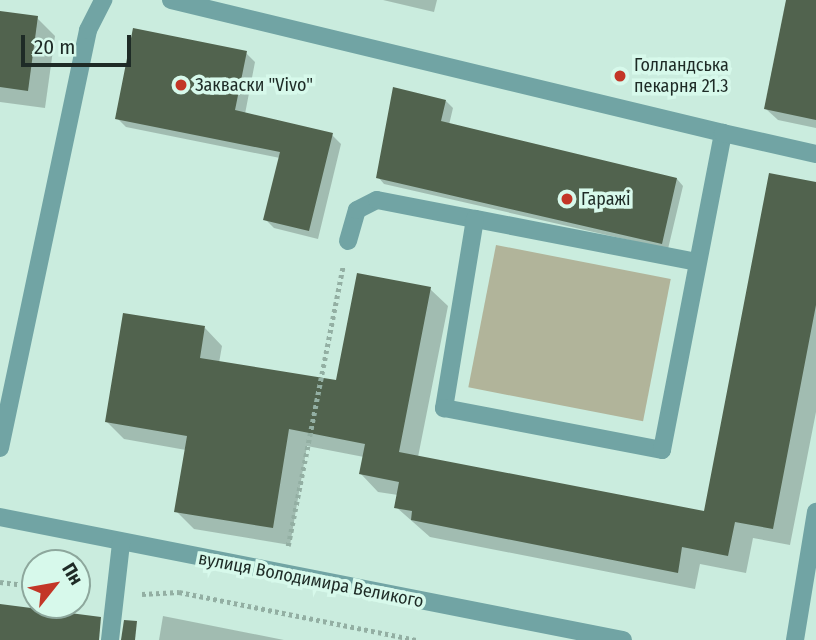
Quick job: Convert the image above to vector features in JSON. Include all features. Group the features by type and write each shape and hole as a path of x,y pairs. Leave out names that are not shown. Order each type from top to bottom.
{"street":[{"path":"0,448 88,30 103,0"},
{"path":"171,0 816,154"},
{"path":"475,219 444,408 662,450 723,133"},
{"path":"348,241 357,210 377,200 697,262"},
{"path":"795,640 816,512"},
{"name":"вулиця Володимира Великого","path":"0,517 623,640"},
{"path":"110,640 121,543"}],"path":[{"path":"283,575 348,241"},
{"path":"0,582 21,584"},
{"path":"91,592 115,595 179,592 416,640"}],"green space":[{"path":"496,245 671,279 643,421 468,387"}],"building":[{"path":"786,0 816,0 816,120 764,109"},
{"path":"0,11 38,16 28,91 0,87"},
{"name":"Закваски \"Vivo\"","path":"133,28 247,51 235,110 333,133 309,231 263,220 280,152 115,119"},
{"name":"Гаражі","path":"393,87 446,100 441,121 677,178 662,244 376,178"},
{"path":"769,173 816,182 816,305 773,529 735,522 728,556 682,547 678,573 411,520 412,511 394,508 399,482 359,474 365,444 289,429 273,528 174,512 187,436 105,422 123,313 205,326 200,358 336,380 357,273 431,287 399,452 704,511"},
{"path":"0,604 21,607 21,619 101,617 99,640 0,640"},
{"path":"124,620 137,621 135,640 121,640"}],"place":[{"name":"Голландська пекарня 21.3","path":"620,76"},
{"name":"Закваски \"Vivo\"","path":"181,85"},
{"name":"Гаражі","path":"567,199"}]}
